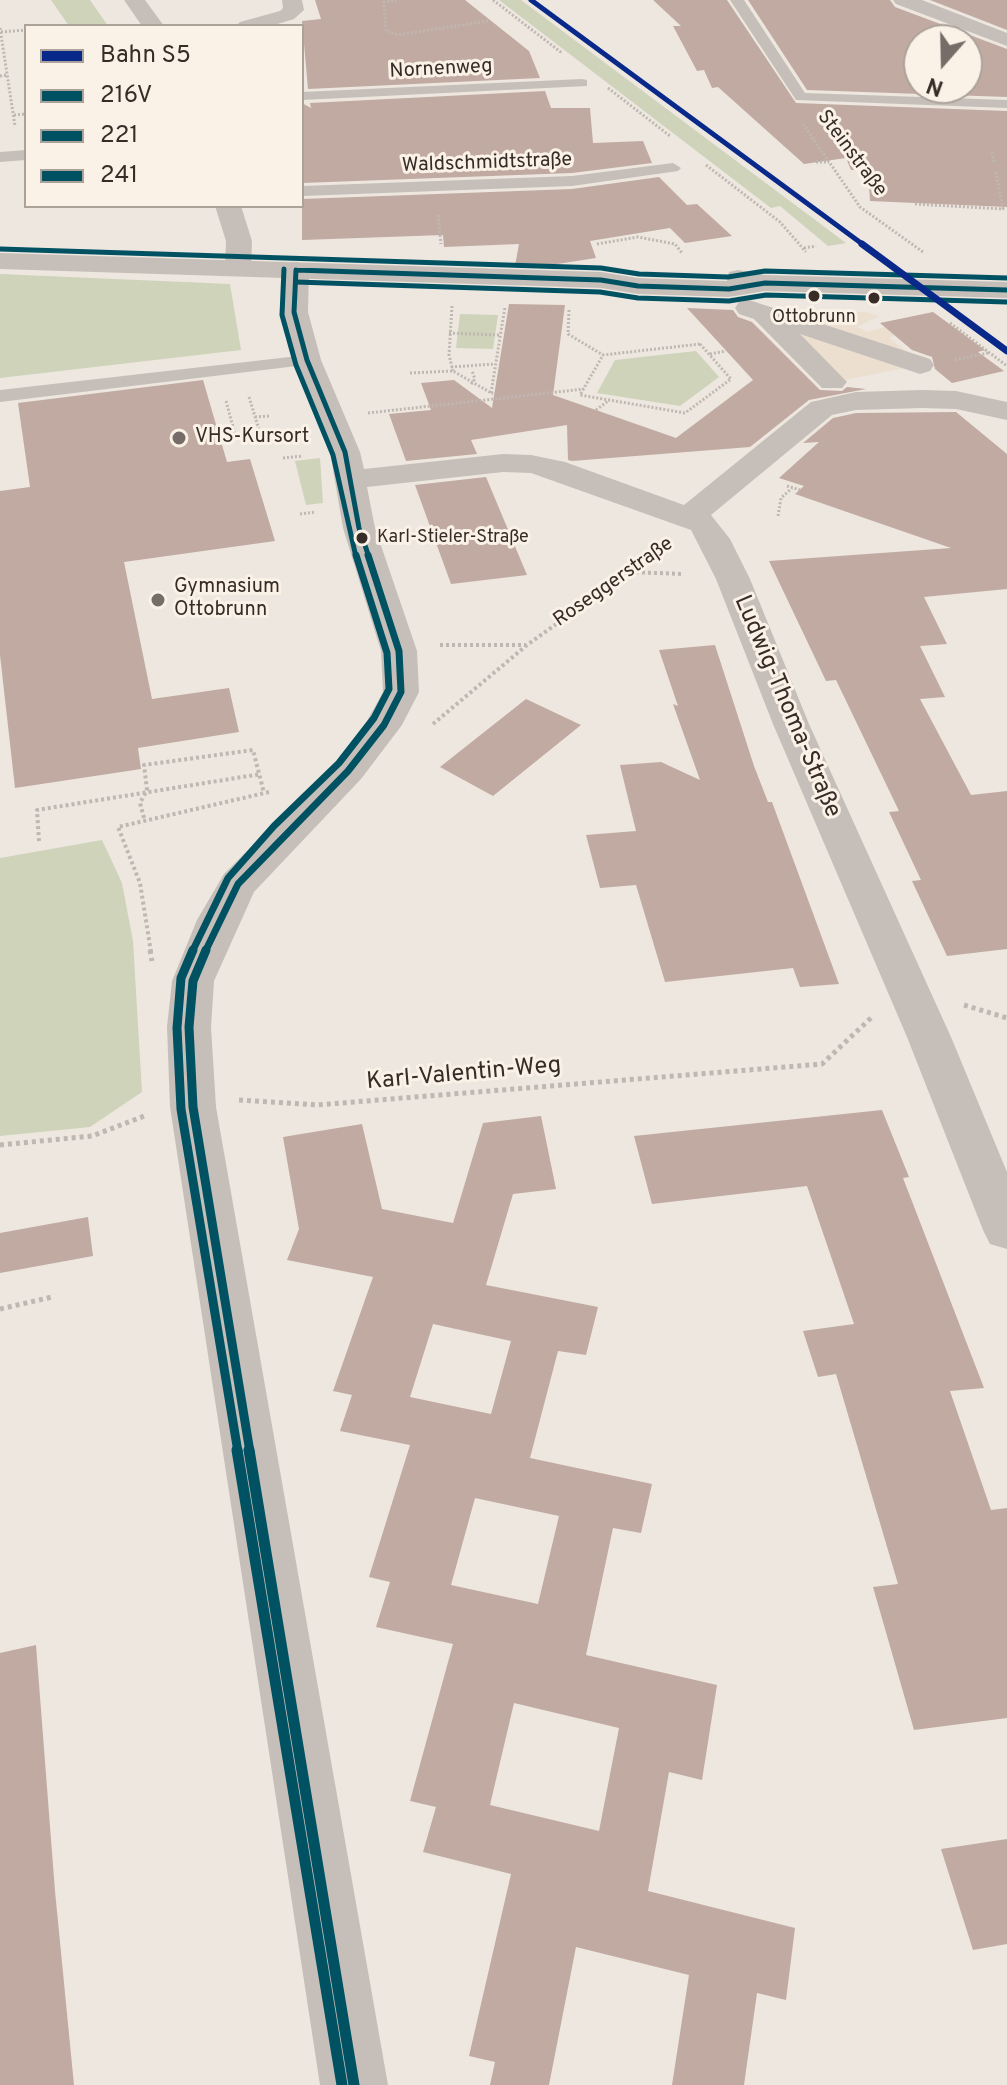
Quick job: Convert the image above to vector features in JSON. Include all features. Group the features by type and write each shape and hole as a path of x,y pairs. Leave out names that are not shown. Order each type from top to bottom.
{"street":[{"path":"134,0 152,24"},
{"path":"254,24 287,15 294,10 292,0"},
{"path":"903,0 1007,40"},
{"path":"229,208 239,241 238,268"},
{"path":"0,261 601,280 638,286 718,289 774,316 854,328 832,382 774,316"},
{"path":"296,270 294,312 307,360 345,452 359,528 399,651 401,692 384,725 348,771 282,835 238,884 218,920 193,981 189,1027 193,1107 354,2085"},
{"path":"774,316 1007,290"},
{"name":"Roseggerstraße","path":"689,517 822,408 856,401 956,400 1007,408"},
{"name":"Ludwig-Thoma-Straße","path":"348,480 503,463 531,464 554,469 702,523 714,539 733,579 791,724 916,1007 1007,1230"}],"lane":[{"name":"Steinstraße","path":"737,0 801,97"},
{"name":"Nornenweg","path":"304,96 582,83"},
{"path":"801,97 1007,104"},
{"path":"0,157 24,155"},
{"name":"Waldschmidtstraße","path":"304,191 572,181 673,168"},
{"path":"0,396 307,360"}],"path":[{"path":"397,0 384,2 386,31 398,35 488,21"},
{"path":"24,30 0,30 14,115 24,114"},
{"path":"0,76 8,75"},
{"name":"Steinstraße","path":"801,97 788,102 860,207 932,258"},
{"path":"992,152 994,163"},
{"path":"816,162 829,162"},
{"path":"915,204 1003,209 996,172"},
{"path":"429,186 431,208 437,210 441,245"},
{"path":"594,244 638,237 663,241 675,244 688,261"},
{"path":"804,248 816,246"},
{"path":"453,297 449,333 452,369 497,398"},
{"path":"491,393 506,299"},
{"path":"570,302 568,334 603,355 700,344 731,379 685,413 580,395 603,355"},
{"path":"945,319 1007,366"},
{"path":"449,333 499,335"},
{"path":"709,354 726,351"},
{"path":"951,361 989,353"},
{"path":"410,373 423,376 495,364"},
{"path":"471,384 475,379 472,371"},
{"path":"246,389 261,436"},
{"path":"369,413 584,389"},
{"path":"225,397 236,438"},
{"path":"596,410 609,401"},
{"path":"255,417 270,416"},
{"path":"220,440 275,434"},
{"path":"778,516 781,498 793,488"},
{"name":"Roseggerstraße","path":"425,731 527,645 680,536 689,517"},
{"path":"437,646 527,645"},
{"path":"144,818 140,803 147,790 144,765 253,750 264,793"},
{"path":"153,968 140,883 118,827 144,818 264,793 348,771"},
{"path":"39,841 37,810 261,774"},
{"name":"Karl-Valentin-Weg","path":"0,1145 92,1136 138,1117 252,1099 317,1105 822,1064 863,1022 884,1011 916,1007"},
{"path":"0,1309 52,1297"}],"green space":[{"path":"51,0 90,0 107,24 68,24"},
{"path":"499,0 521,0 846,243 828,246 780,206 771,208"},
{"path":"0,274 230,284 241,350 0,378"},
{"path":"460,314 498,315 493,349 456,348"},
{"path":"696,351 719,377 680,406 597,393 615,360"},
{"path":"320,458 323,503 306,505 295,461"},
{"path":"102,840 122,883 133,941 142,1092 90,1127 0,1136 0,858"}],"shaded area":[{"path":"749,308 866,312 879,316 857,327 868,332 884,327 895,335 889,338 916,359 930,363 820,385"}],"building":[{"path":"315,0 465,0 529,51 540,78 308,89 302,21 321,19"},
{"path":"653,0 727,0 796,103 1007,111 1007,207 870,201 868,170 851,170 846,158 804,164 718,87 712,88 704,70 697,71 673,26 681,26"},
{"path":"748,0 890,0 895,7 940,24 903,24 903,93 807,90"},
{"path":"930,0 1007,0 1007,30"},
{"path":"983,40 1007,49 1007,97 983,96"},
{"path":"545,91 551,108 590,108 593,143 643,141 652,163 572,173 304,183 304,104 311,108 310,103"},
{"path":"659,177 687,205 697,204 732,236 685,243 670,228 590,241 596,258 538,267 515,266 519,244 444,247 443,235 302,240 304,199 572,189"},
{"path":"509,304 565,305 553,395 676,438 753,380 687,308 733,310 738,317 752,322 820,390 842,391 847,387 866,389 809,400 750,447 572,461 568,460 567,425 471,440 477,454 406,461 389,414 431,410 421,383 454,380 492,408"},
{"path":"933,312 985,350 978,352 1004,371 952,383 935,369 932,357 912,350 880,323"},
{"path":"203,380 227,462 250,459 275,541 124,562 152,699 229,688 239,732 138,748 141,769 15,788 0,655 0,491 30,487 18,403"},
{"path":"956,412 1007,454 1007,589 924,597 947,644 920,646 945,697 920,699 971,795 1007,791 1007,949 947,956 912,881 921,880 889,812 899,811 836,680 826,681 769,561 951,548 795,494 804,486 779,478 819,442 803,443 833,418 856,413"},
{"path":"486,477 527,575 451,584 415,485"},
{"path":"715,645 754,766 768,802 772,802 839,984 800,987 793,968 665,982 636,885 600,888 586,835 636,831 620,765 661,762 700,780 673,704 678,706 659,650"},
{"path":"526,699 581,725 493,796 440,767"},
{"path":"882,1110 909,1177 903,1178 984,1388 950,1391 991,1510 1007,1508 1007,1718 914,1730 873,1587 898,1584 836,1374 818,1377 803,1331 854,1324 807,1186 652,1204 634,1136"},
{"path":"541,1116 556,1189 513,1194 486,1285 598,1307 586,1355 558,1351 530,1458 652,1484 641,1533 613,1528 586,1655 717,1685 702,1780 669,1772 648,1891 795,1928 786,2000 757,1993 744,2085 672,2085 689,1975 576,1947 549,2085 490,2085 495,2062 469,2056 511,1874 423,1852 436,1807 410,1801 453,1644 376,1627 390,1582 369,1577 410,1445 340,1431 352,1395 333,1391 373,1277 287,1260 299,1229 283,1137 362,1124 382,1209 453,1223 483,1123","holes":["433,1324 511,1341 491,1414 410,1397","475,1498 559,1516 538,1604 451,1585","514,1703 619,1728 599,1831 490,1805"]},
{"path":"88,1217 93,1256 0,1273 0,1233"},
{"path":"36,1645 74,2085 0,2085 0,1653"},
{"path":"1007,1839 1007,1944 973,1950 941,1849"}],"rail line":[{"name":"S5","path":"531,0 1007,351"}],"transit line":[{"name":"241","path":"0,249 601,268 639,274 728,277 765,271 1007,278"},
{"name":"221","path":"284,269 282,315 296,365 333,455 348,532 387,653 389,689 374,718 339,763 274,826 228,878 207,915 181,978 177,1028 181,1109 342,2085"},
{"name":"216V","path":"296,270 294,312 307,360 345,452 359,528 399,651 401,692 384,725 348,771 238,884 218,920 193,981 189,1027 193,1107 354,2085"},
{"name":"216V","path":"296,270 601,280 638,286 729,289 765,283 1007,290"},
{"name":"221","path":"296,282 600,292 638,298 729,301 766,295 1007,302"}],"place":[{"name":"Ottobrunn","path":"814,296"},
{"name":"VHS-Kursort","path":"179,438"},
{"name":"Karl-Stieler-Straße","path":"362,538"},
{"name":"Gymnasium Ottobrunn","path":"158,600"}]}
